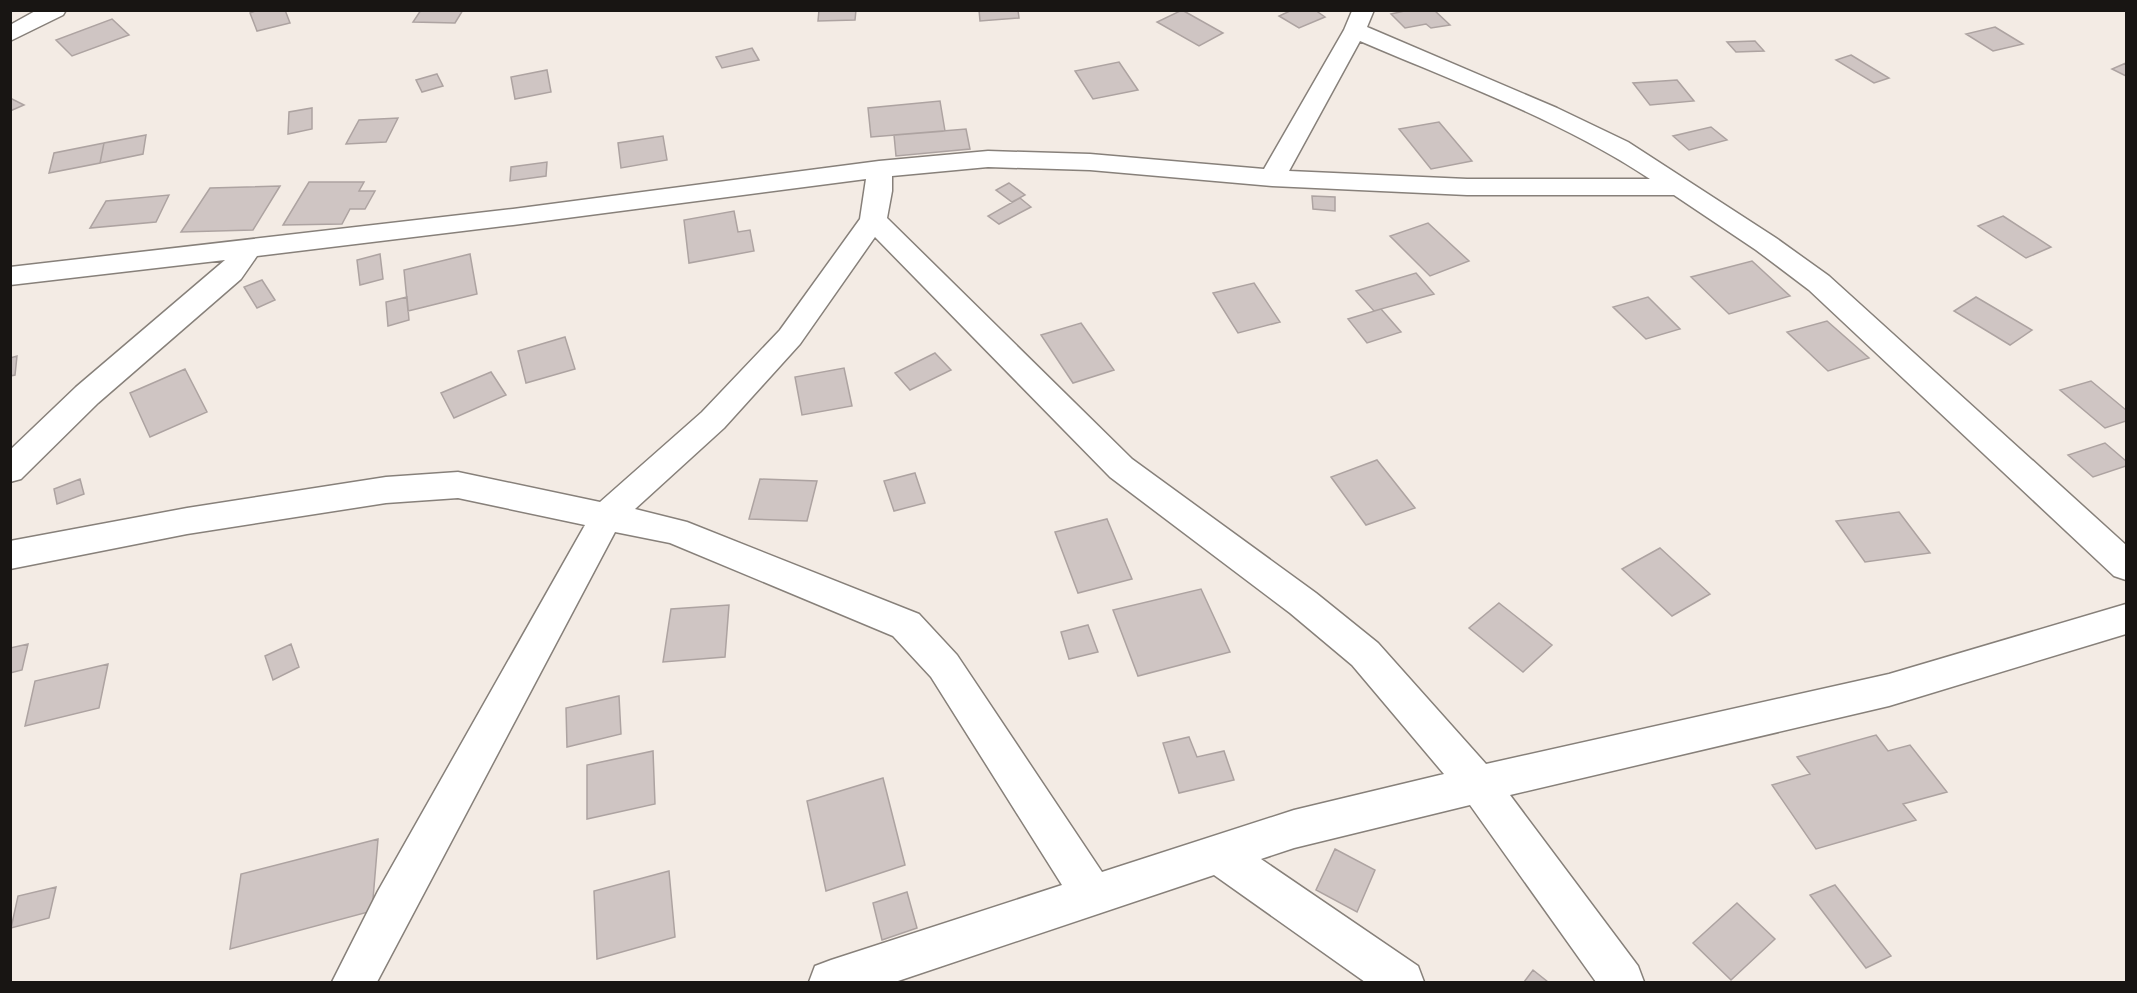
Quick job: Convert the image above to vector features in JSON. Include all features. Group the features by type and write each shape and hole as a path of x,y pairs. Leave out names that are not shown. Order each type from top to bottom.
{"street":[{"path":"10,34 55,10"},
{"path":"1272,178 1359,20 1619,147 1766,244 1819,283 2127,566"},
{"path":"10,276 513,217 879,169 988,159 1090,162 1272,178 1467,187 1679,187"},
{"path":"354,982 393,906 607,516 713,420 790,337 873,220 879,191 879,169"},
{"path":"873,220 1121,468 1303,603 1365,654 1478,784 1622,982"},
{"path":"10,470 87,395 231,272 248,248"},
{"path":"10,555 188,521 386,490 459,485 675,531 906,625 945,666 1093,896"},
{"path":"831,982 1294,829 1478,784 1889,690 2127,619"},
{"path":"1218,854 1402,982"}],"building":[{"path":"258,10 285,10 290,23 257,31 250,13"},
{"path":"421,10 463,10 455,23 413,22"},
{"path":"819,10 856,10 855,20 818,21"},
{"path":"979,10 1018,10 1019,18 980,21"},
{"path":"1182,10 1223,33 1199,46 1157,22"},
{"path":"1292,10 1315,10 1325,17 1299,28 1279,16"},
{"path":"1409,10 1434,10 1450,25 1431,28 1426,24 1405,28 1391,14"},
{"path":"112,19 129,35 72,56 56,40"},
{"path":"1995,27 2023,44 1993,51 1966,34"},
{"path":"1755,41 1764,51 1736,52 1727,42"},
{"path":"752,48 759,60 722,68 716,57"},
{"path":"1851,55 1889,78 1874,83 1836,60"},
{"path":"1119,62 1138,90 1093,99 1075,71"},
{"path":"2126,63 2126,76 2112,69"},
{"path":"547,70 551,92 515,99 511,77"},
{"path":"437,74 443,86 422,92 416,80"},
{"path":"1677,80 1694,101 1650,105 1633,83"},
{"path":"10,98 24,105 10,111"},
{"path":"940,101 945,131 871,137 868,108"},
{"path":"312,108 312,129 288,134 289,112"},
{"path":"398,118 386,142 346,144 359,120"},
{"path":"1439,122 1472,161 1431,169 1399,129"},
{"path":"1711,127 1727,140 1689,150 1673,136"},
{"path":"966,129 970,149 896,156 894,135"},
{"path":"146,135 143,154 100,163 104,143"},
{"path":"663,136 667,160 621,168 618,143"},
{"path":"104,143 100,163 49,173 54,153"},
{"path":"547,162 546,176 510,181 511,167"},
{"path":"309,182 364,182 359,191 375,191 365,209 350,209 342,224 283,225"},
{"path":"1009,183 1025,195 1012,202 996,190"},
{"path":"280,186 253,230 181,232 210,188"},
{"path":"169,195 156,222 90,228 106,201"},
{"path":"1312,196 1335,197 1335,211 1313,209"},
{"path":"1020,198 1031,207 999,224 988,216"},
{"path":"734,211 738,232 750,230 754,251 689,263 684,220"},
{"path":"2003,216 2051,247 2026,258 1978,226"},
{"path":"1428,223 1469,261 1430,276 1390,236"},
{"path":"380,254 383,279 360,285 357,260"},
{"path":"470,254 477,294 408,311 404,270"},
{"path":"1752,261 1790,296 1729,314 1691,277"},
{"path":"1416,273 1434,294 1374,311 1356,291"},
{"path":"262,280 275,300 257,308 244,287"},
{"path":"1254,283 1280,322 1238,333 1213,293"},
{"path":"407,297 409,320 388,326 386,302"},
{"path":"1648,297 1680,329 1646,339 1613,307"},
{"path":"1976,297 2032,330 2010,345 1954,311"},
{"path":"1381,309 1401,332 1367,343 1348,319"},
{"path":"1827,321 1869,358 1828,371 1787,332"},
{"path":"1081,323 1114,370 1073,383 1041,335"},
{"path":"565,337 575,369 526,383 518,351"},
{"path":"935,353 951,370 910,390 895,373"},
{"path":"17,356 15,375 10,376 10,358"},
{"path":"844,368 852,406 802,415 795,377"},
{"path":"185,369 207,412 150,437 130,393"},
{"path":"491,372 506,395 454,418 441,393"},
{"path":"2091,381 2126,410 2126,421 2105,428 2060,390"},
{"path":"2105,443 2126,461 2126,466 2093,477 2068,455"},
{"path":"1377,460 1415,508 1366,525 1331,477"},
{"path":"915,473 925,503 894,511 884,481"},
{"path":"80,479 84,494 57,504 54,489"},
{"path":"760,479 817,481 807,521 749,519"},
{"path":"1899,512 1930,553 1865,562 1836,521"},
{"path":"1107,519 1132,579 1078,593 1055,532"},
{"path":"1660,548 1710,594 1672,616 1622,569"},
{"path":"1201,589 1230,652 1138,676 1113,610"},
{"path":"1499,603 1552,645 1523,672 1469,628"},
{"path":"729,605 725,657 663,662 671,609"},
{"path":"1088,625 1098,652 1069,659 1061,632"},
{"path":"28,644 22,670 10,673 10,648"},
{"path":"291,644 299,667 273,680 265,656"},
{"path":"108,664 99,708 25,726 35,681"},
{"path":"619,696 621,734 567,747 566,708"},
{"path":"1876,735 1888,751 1910,745 1947,792 1903,804 1916,820 1816,849 1772,785 1810,774 1797,757"},
{"path":"1189,737 1197,757 1224,751 1234,780 1179,793 1163,743"},
{"path":"653,751 655,804 587,819 587,765"},
{"path":"883,778 905,865 826,891 807,801"},
{"path":"378,839 372,911 230,949 241,874"},
{"path":"1335,849 1375,870 1357,912 1316,890"},
{"path":"669,871 675,937 597,959 594,891"},
{"path":"1835,885 1891,956 1866,968 1810,895"},
{"path":"56,887 49,918 11,928 18,896"},
{"path":"907,892 917,928 882,940 873,903"},
{"path":"1737,903 1775,939 1731,980 1693,943"},
{"path":"1533,970 1548,982 1524,982"}]}
